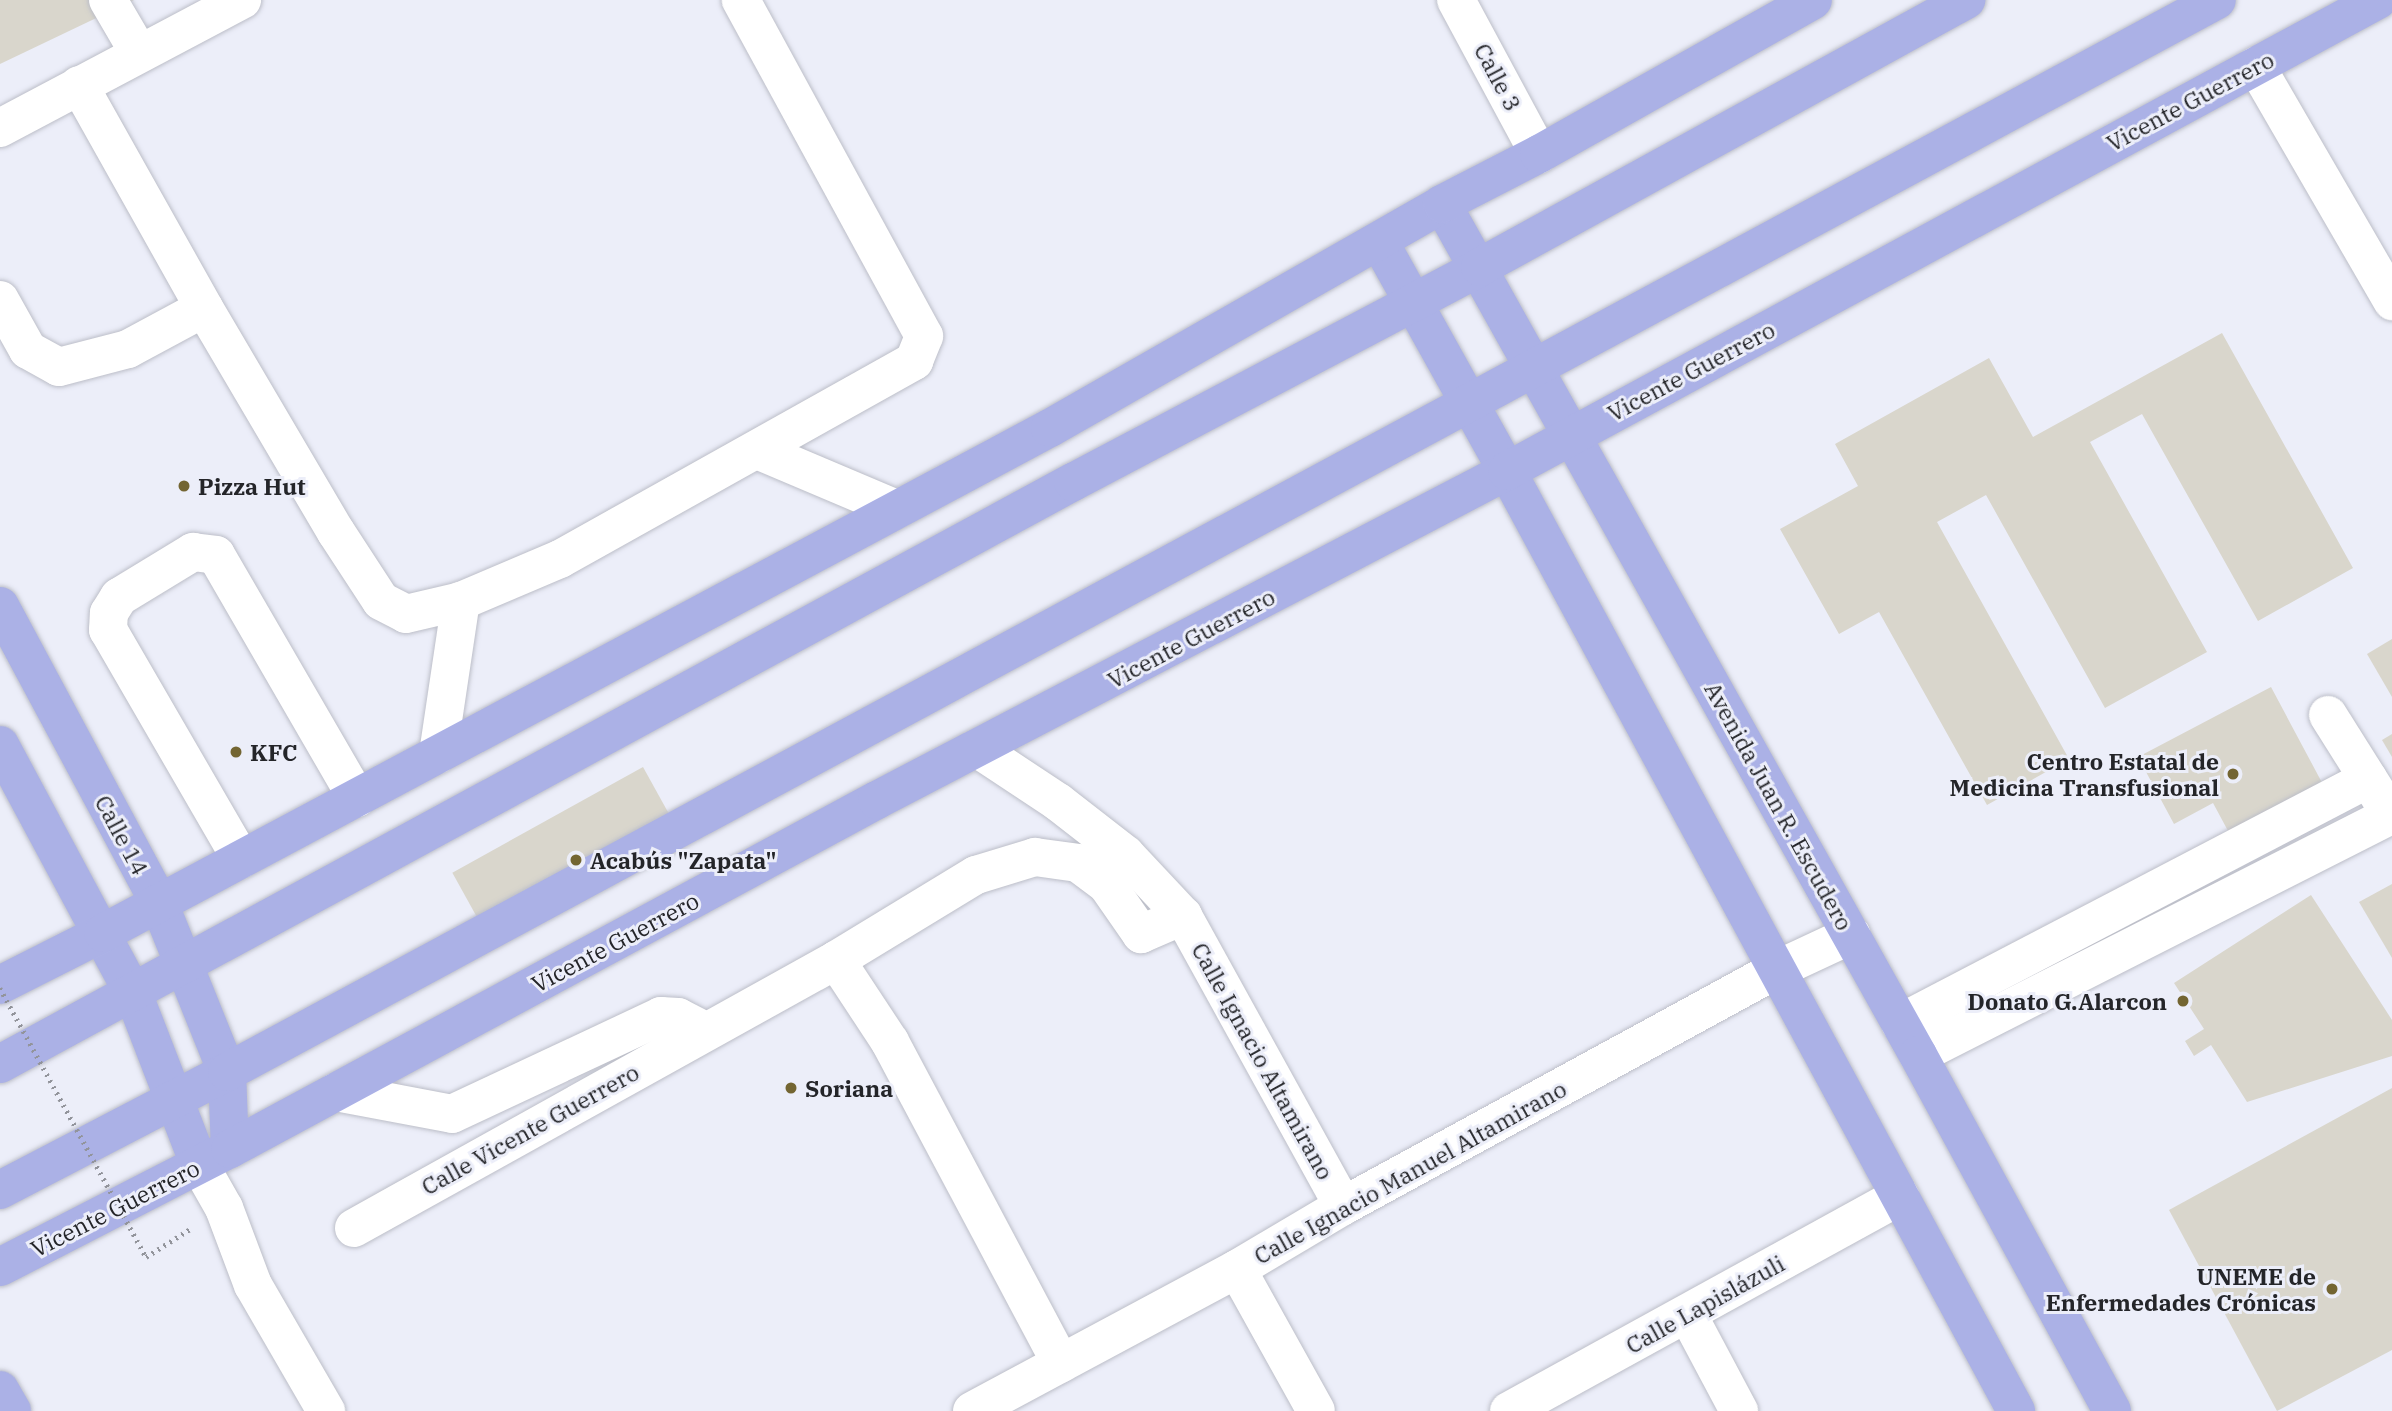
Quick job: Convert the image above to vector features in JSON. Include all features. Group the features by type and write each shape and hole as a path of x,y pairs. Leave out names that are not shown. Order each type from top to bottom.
{"main road":[{"path":"0,987 1050,428 1442,204 1539,154 1813,0"},
{"path":"0,1064 1480,267 1966,0"},
{"path":"0,1190 227,1072 1470,403 1534,365 2217,0"},
{"name":"Vicente Guerrero","path":"0,1267 214,1157 978,748 1507,471 2378,0"},
{"name":"Avenida Juan R. Escudero","path":"1442,204 1574,434 2112,1411"},
{"path":"1379,241 1470,403 2016,1411"},
{"name":"Calle 14","path":"0,606 159,903 227,1072 214,1157"},
{"path":"0,745 133,993 174,1099 214,1157"},
{"path":"0,1390 12,1411"}],"street":[{"path":"108,0 139,53"},
{"path":"0,128 242,0"},
{"path":"79,85 204,308 336,532 381,601 406,614 461,601 560,559 914,361 925,336 741,0"},
{"name":"Calle 3","path":"1456,0 1539,154"},
{"path":"2256,66 2392,301"},
{"path":"0,300 28,350 59,367 128,349 204,308"},
{"path":"757,450 897,509"},
{"path":"241,859 108,630 109,612 119,597 193,552 216,555 357,798"},
{"path":"438,754 461,601"},
{"path":"1909,1039 2392,815 2328,715"},
{"name":"Calle Ignacio Altamirano","path":"978,748 1058,802 1126,855 1182,916 1343,1206"},
{"path":"1909,1039 2368,779"},
{"name":"Calle Vicente Guerrero","path":"354,1228 836,960 976,875 1035,857 1078,863 1107,885 1141,934 1182,916"},
{"name":"Calle Ignacio Manuel Altamirano","path":"972,1411 1237,1269 1343,1206 1777,969 1850,935"},
{"path":"836,960 890,1042 1061,1363"},
{"path":"336,1092 452,1114 661,1016 678,1017 706,1031"},
{"path":"214,1157 224,1208 253,1285 326,1411"},
{"name":"Calle Lapislázuli","path":"1509,1411 1688,1315 1900,1196"},
{"path":"1237,1269 1316,1411"},
{"path":"1688,1315 1739,1411"}],"path":[{"path":"0,987 146,1257 224,1208"}],"building":[{"path":"0,0 134,0 0,64"},
{"path":"2222,333 2353,568 2258,621 2142,414 2090,442 2207,652 2105,708 1986,495 1937,522 2069,759 1987,805 1879,612 1839,634 1780,529 1858,486 1835,444 1989,358 2033,437"},
{"path":"2392,639 2392,697 2367,654"},
{"name":"Centro Estatal de Medicina Transfusional","path":"2271,687 2327,792 2234,842 2213,803 2174,824 2138,757"},
{"path":"2392,734 2392,757 2382,740"},
{"path":"643,767 670,816 479,922 452,873"},
{"path":"2392,884 2392,958 2359,902"},
{"path":"2311,895 2392,1020 2392,1056 2247,1102 2211,1045 2194,1056 2185,1041 2204,1029 2174,983"},
{"path":"2392,1088 2392,1350 2277,1411 2169,1210"}],"place":[{"name":"Pizza Hut","path":"184,486"},
{"name":"KFC","path":"236,752"},
{"name":"Centro Estatal de Medicina Transfusional","path":"2233,774"},
{"name":"Acabús \"Zapata\"","path":"576,860"},
{"name":"Donato G.Alarcon","path":"2183,1001"},
{"name":"Soriana","path":"791,1088"},
{"name":"UNEME de Enfermedades Crónicas","path":"2332,1289"}]}
